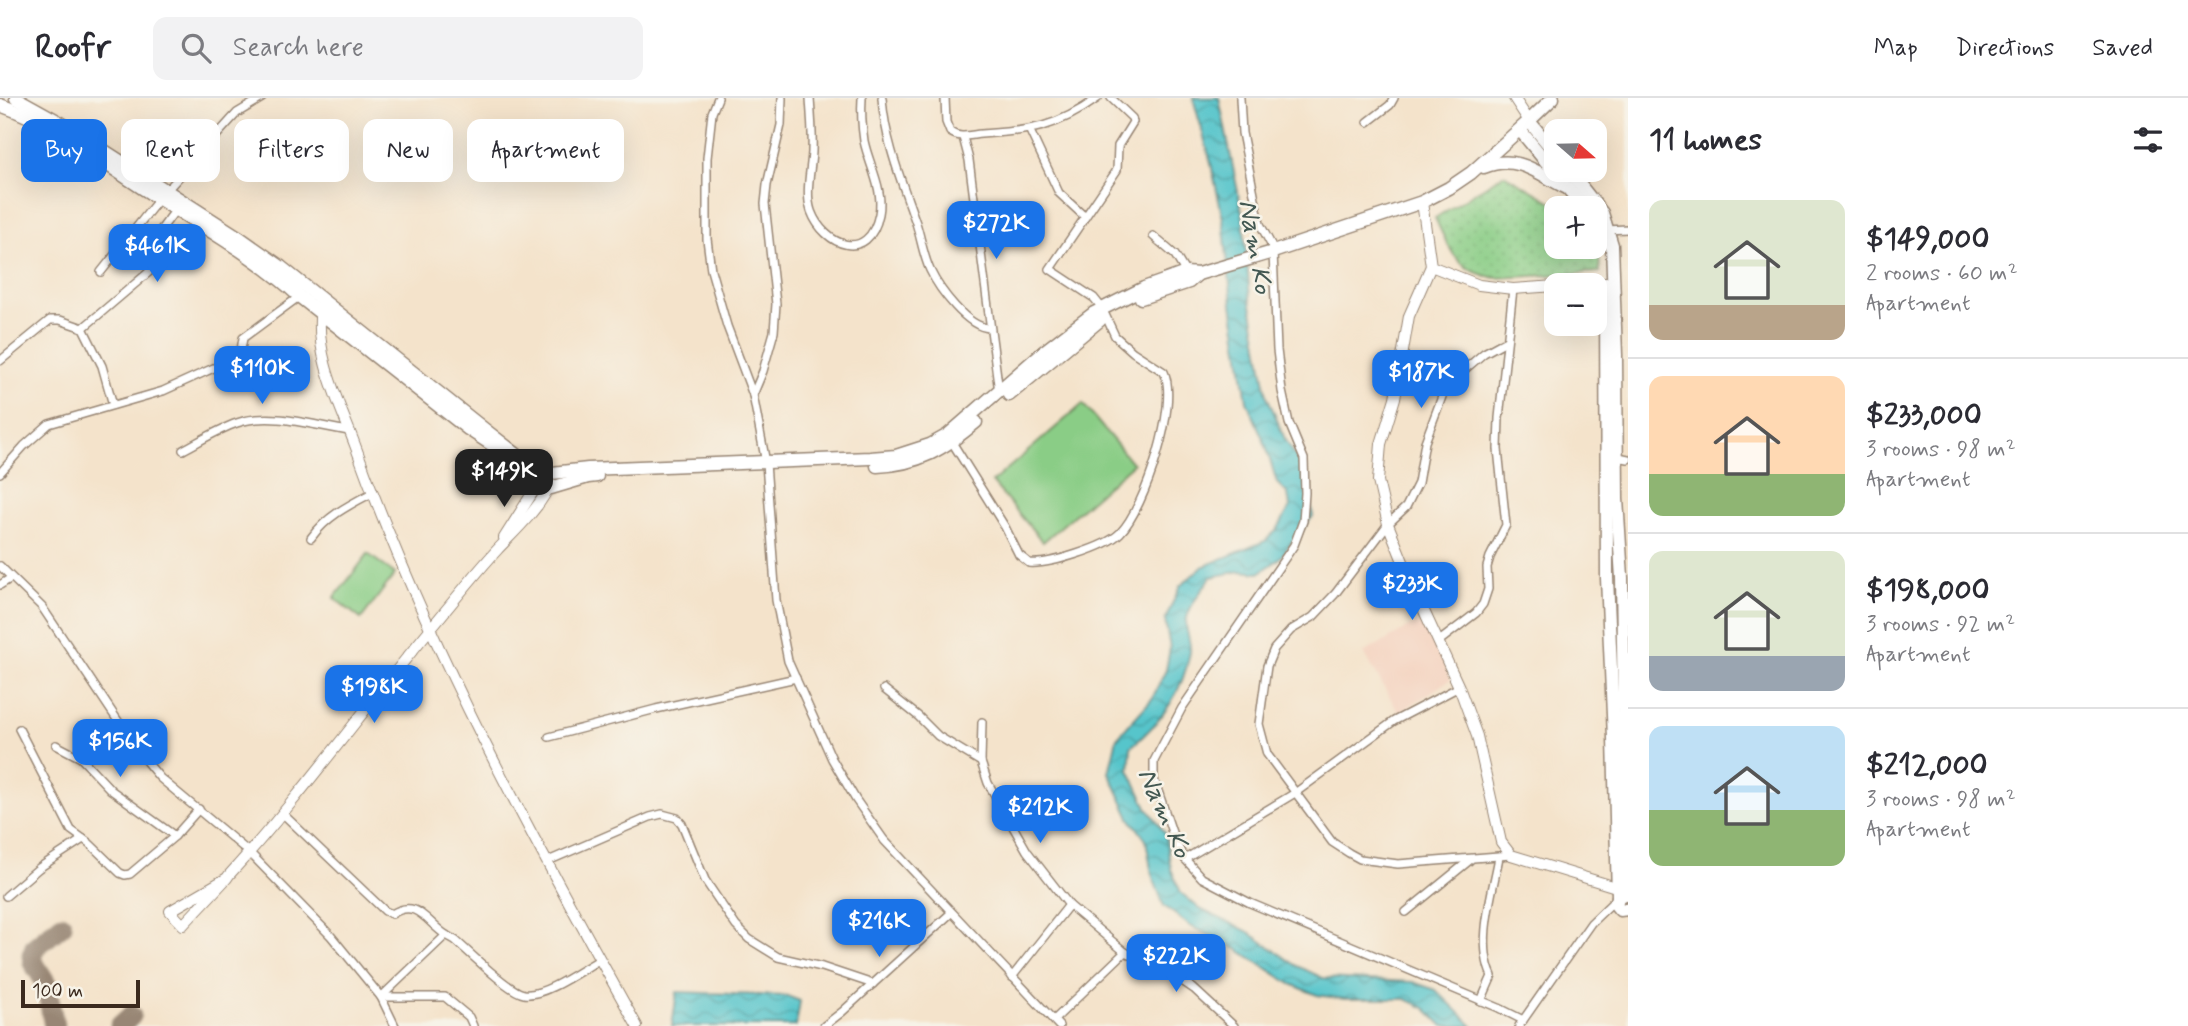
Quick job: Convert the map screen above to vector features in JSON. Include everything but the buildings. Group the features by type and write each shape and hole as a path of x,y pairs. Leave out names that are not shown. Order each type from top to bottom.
{"main road":[{"path":"16,98 61,123 303,292 468,429 500,450 514,468 545,481 588,473 766,467 896,456 950,439 1002,395 1042,353 1104,312 1189,282 1197,273 1273,252 1422,202 1471,173 1553,98"},
{"path":"0,105 44,125 163,196"},
{"path":"1525,126 1544,144"},
{"path":"1525,126 1573,196"},
{"path":"1471,173 1497,163 1515,162 1564,187"},
{"path":"1577,182 1589,196"},
{"path":"1607,237 1612,245 1611,355 1622,372 1618,457 1614,738 1623,897 1628,922"},
{"path":"1607,308 1618,457"}],"street":[{"path":"102,272 163,196 237,113 262,98"},
{"path":"718,98 712,113 707,158 707,239 711,270 727,326 753,395 766,467 776,600 788,661 832,759 884,840 1057,1023 1125,952"},
{"path":"753,395 774,331 776,304 765,204 781,125 782,98"},
{"path":"810,98 812,150 808,193 811,211 822,229 831,236 851,245 859,245 868,240 875,230 881,198 864,142 862,98"},
{"path":"882,98 883,117 891,151 929,267 951,303 980,326 989,328"},
{"path":"945,98 946,122 950,132 963,137 1030,131 1054,124 1098,98"},
{"path":"950,439 1005,527 1019,555 1029,563 1069,556 1098,547 1113,540 1135,514 1151,474 1165,423 1169,386 1164,372 1133,352 1115,336 1094,298 1050,269 1117,170 1118,146 1132,125 1132,118 1111,98"},
{"path":"1240,98 1242,133 1259,224 1273,252 1277,350 1282,391 1289,423 1304,459 1306,493 1303,521 1294,545 1182,708 1154,761 1154,779 1176,844 1202,878 1250,903 1481,1000 1521,1023 1591,923 1623,897"},
{"path":"1368,122 1390,105 1394,98"},
{"path":"1514,98 1525,126"},
{"path":"1030,131 1059,193 1085,217"},
{"path":"963,137 969,160 989,328 1002,395"},
{"path":"1422,202 1431,266 1409,316 1395,398 1381,444 1378,481 1388,524 1459,687 1477,736 1501,842 1511,855"},
{"path":"83,328 149,272 151,243 178,206"},
{"path":"1607,227 1628,229"},
{"path":"1153,236 1197,273"},
{"path":"1431,266 1479,285 1513,289 1544,287"},
{"path":"1438,642 1476,613 1483,604 1488,589 1487,567 1506,525 1498,449 1506,341 1513,289"},
{"path":"0,473 24,446 49,424 163,391 240,356 245,336 303,292"},
{"path":"322,306 320,335 329,374 372,493 430,629 502,779 637,1026"},
{"path":"0,361 50,320 60,320 83,328 102,366 113,405"},
{"path":"1506,341 1484,353 1463,371 1443,394 1425,442 1418,483 1406,507 1388,524 1335,594 1313,617 1291,630 1273,649 1266,666 1259,724 1267,754 1295,793 1332,842 1360,859 1398,864 1511,855 1623,897"},
{"path":"183,450 237,423 258,420 276,418 350,431"},
{"path":"227,878 170,911 183,925 227,878 250,853 430,629 496,551 517,531 545,481"},
{"path":"311,538 343,508 372,493"},
{"path":"0,566 42,607 140,754 160,778 250,853 331,936 381,997 395,1026"},
{"path":"0,585 12,578"},
{"path":"549,737 656,709 796,678"},
{"path":"1185,859 1295,793 1394,721 1459,687"},
{"path":"884,689 938,736 981,762"},
{"path":"982,722 981,762 988,783 1027,851 1069,905 1125,952 1183,982 1234,1026"},
{"path":"19,729 71,830 125,875 130,874 175,836 199,809"},
{"path":"55,746 71,751 81,758 111,790 175,836"},
{"path":"283,814 385,911 392,914 401,908 409,907 417,911 513,990 525,995 545,990 599,960"},
{"path":"548,861 650,817 672,814 682,824 705,880 736,926 749,939 778,957 822,967 873,984"},
{"path":"6,896 39,868 83,839"},
{"path":"1481,1000 1492,976 1488,967 1485,942 1499,857"},
{"path":"1406,912 1471,859"},
{"path":"1012,976 1069,905"},
{"path":"824,1026 951,913"},
{"path":"381,997 446,935"},
{"path":"381,997 445,997 469,1017 473,1026"}],"shaded area":[{"path":"1423,619 1451,679 1399,713 1364,653"}],"green space":[{"path":"1504,174 1544,197 1544,259 1599,259 1600,272 1544,273 1544,275 1496,278 1483,275 1463,265 1456,258 1435,218"},
{"path":"1083,404 1133,464 1043,542 992,482"},
{"path":"368,554 395,574 361,619 334,598"}],"water":[{"path":"1193,98 1219,98 1243,217 1250,299 1267,396 1284,437 1303,469 1313,516 1278,560 1259,573 1241,571 1211,577 1195,600 1187,619 1190,652 1182,680 1170,705 1131,747 1129,770 1147,807 1165,833 1171,869 1181,893 1200,909 1247,931 1297,966 1323,978 1413,982 1436,990 1473,1026 1443,1026 1425,1008 1406,999 1345,999 1317,995 1291,984 1237,949 1190,926 1164,906 1152,875 1146,840 1130,818 1109,773 1117,738 1152,699 1166,670 1170,648 1165,620 1180,586 1202,567 1265,541 1277,530 1290,507 1288,494 1277,483 1266,446 1247,401 1232,304 1223,219"},
{"path":"677,992 787,996 800,1001 796,1026 672,1026"}],"taxiway":[{"path":"54,1026 46,983 33,962 32,955 35,947 62,925"},
{"path":"120,1026 131,1016"}],"water label":[{"name":"Nam Ko","path":"1257,246"},
{"name":"Nam Ko","path":"1166,812"}]}
